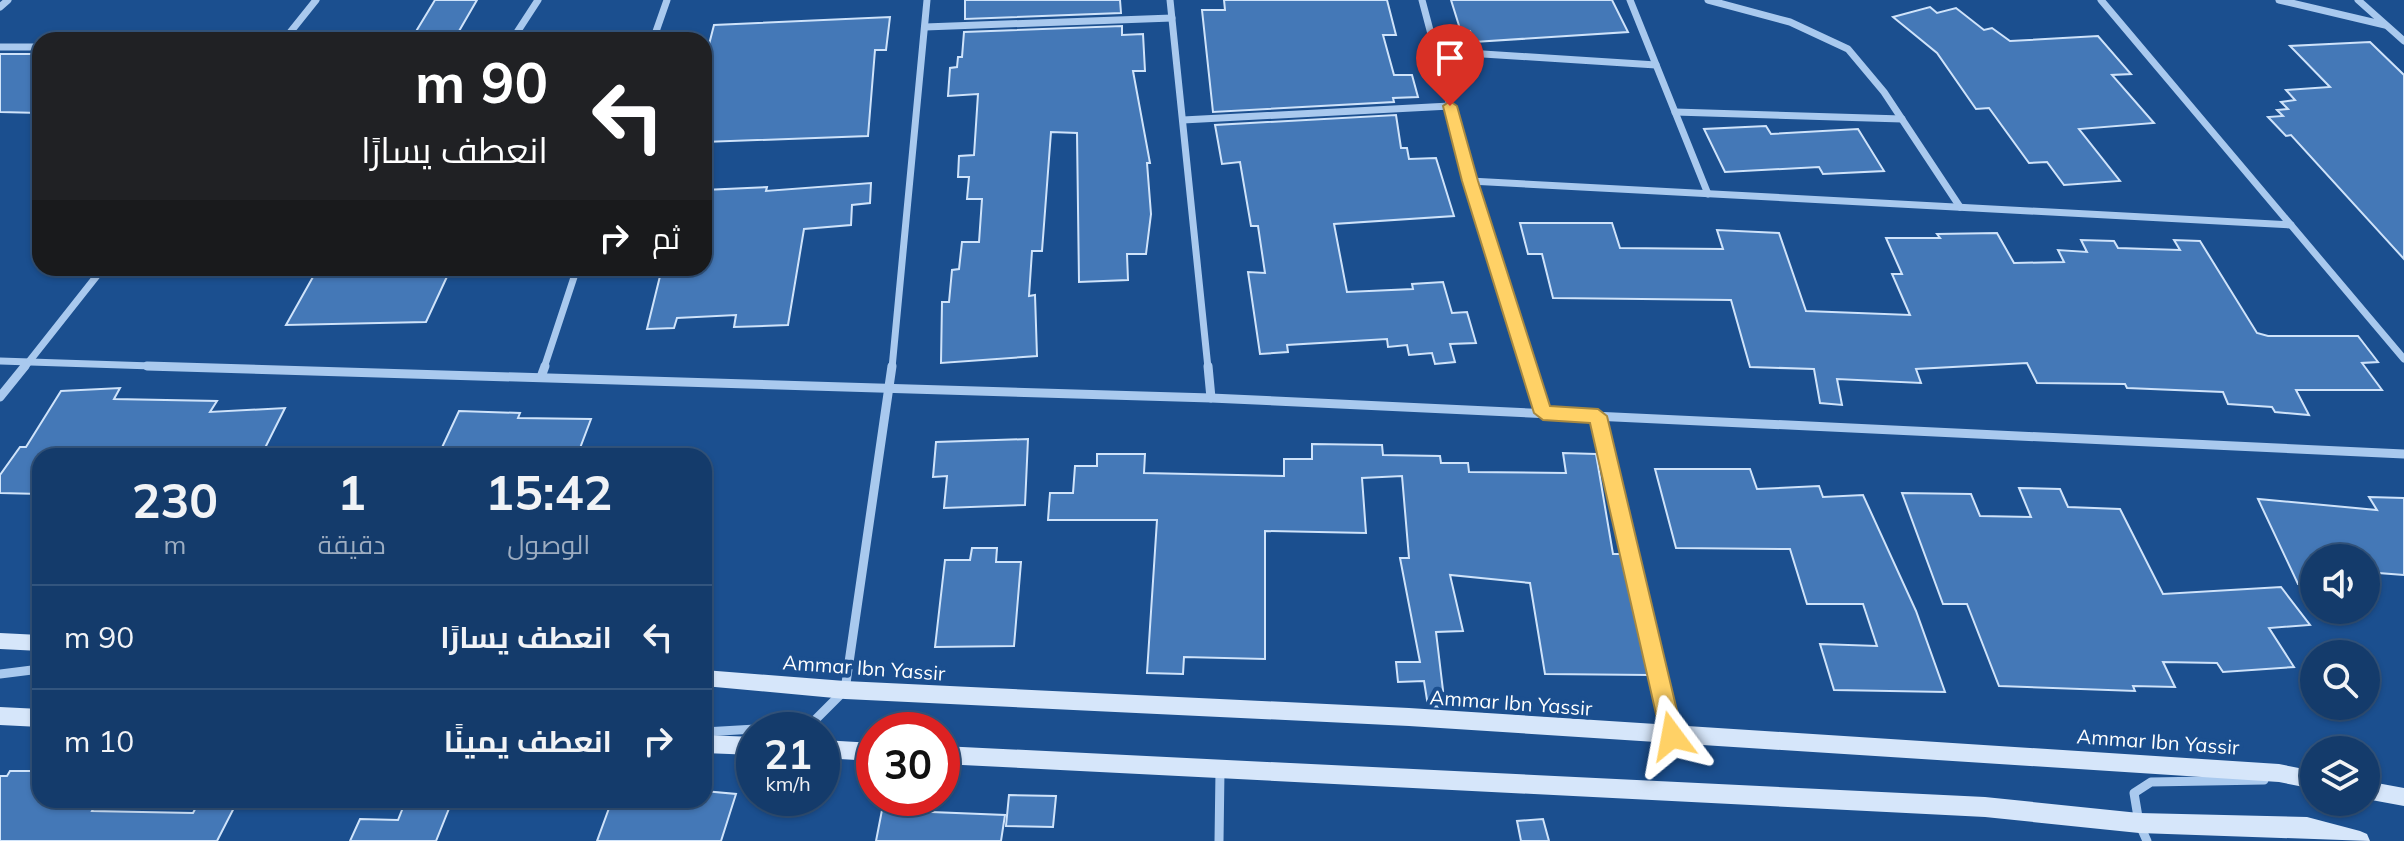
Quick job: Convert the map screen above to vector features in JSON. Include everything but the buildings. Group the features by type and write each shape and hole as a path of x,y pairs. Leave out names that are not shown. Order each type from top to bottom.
{"street":[{"path":"0,7 8,0"},
{"path":"290,32 316,0"},
{"path":"517,32 538,0"},
{"path":"656,32 667,0"},
{"path":"712,732 809,726 845,690 890,387 927,0"},
{"path":"1170,0 1211,398"},
{"path":"1422,0 1470,181 1543,413"},
{"path":"1630,0 1708,194"},
{"path":"1708,0 1790,22 1848,49 1902,119 1960,207"},
{"path":"2101,0 2404,359"},
{"path":"2279,0 2385,25"},
{"path":"2358,0 2404,41"},
{"path":"925,27 1172,18"},
{"path":"0,47 32,47"},
{"path":"1436,51 1656,65"},
{"path":"1183,120 1450,106"},
{"path":"1675,112 1902,119"},
{"path":"1470,181 2291,225"},
{"path":"0,397 97,276"},
{"path":"541,377 574,276"},
{"path":"0,361 1211,398 2404,454"},
{"path":"1598,416 1672,736"},
{"path":"0,641 32,643"},
{"path":"0,674 32,670"},
{"name":"Ammar Ibn Yassir","path":"712,679 845,690 1409,717 1672,736 2031,756 2279,773 2300,777"},
{"path":"0,716 32,718"},
{"path":"712,744 736,745"},
{"path":"960,756 1985,807 2143,832 2307,827 2360,841"},
{"path":"1219,841 1220,771"},
{"path":"2143,832 2134,793 2151,782 2300,780"},
{"path":"2380,793 2404,797"}],"route":[{"path":"1450,106 1470,181 1543,413 1598,416 1672,736"}]}
